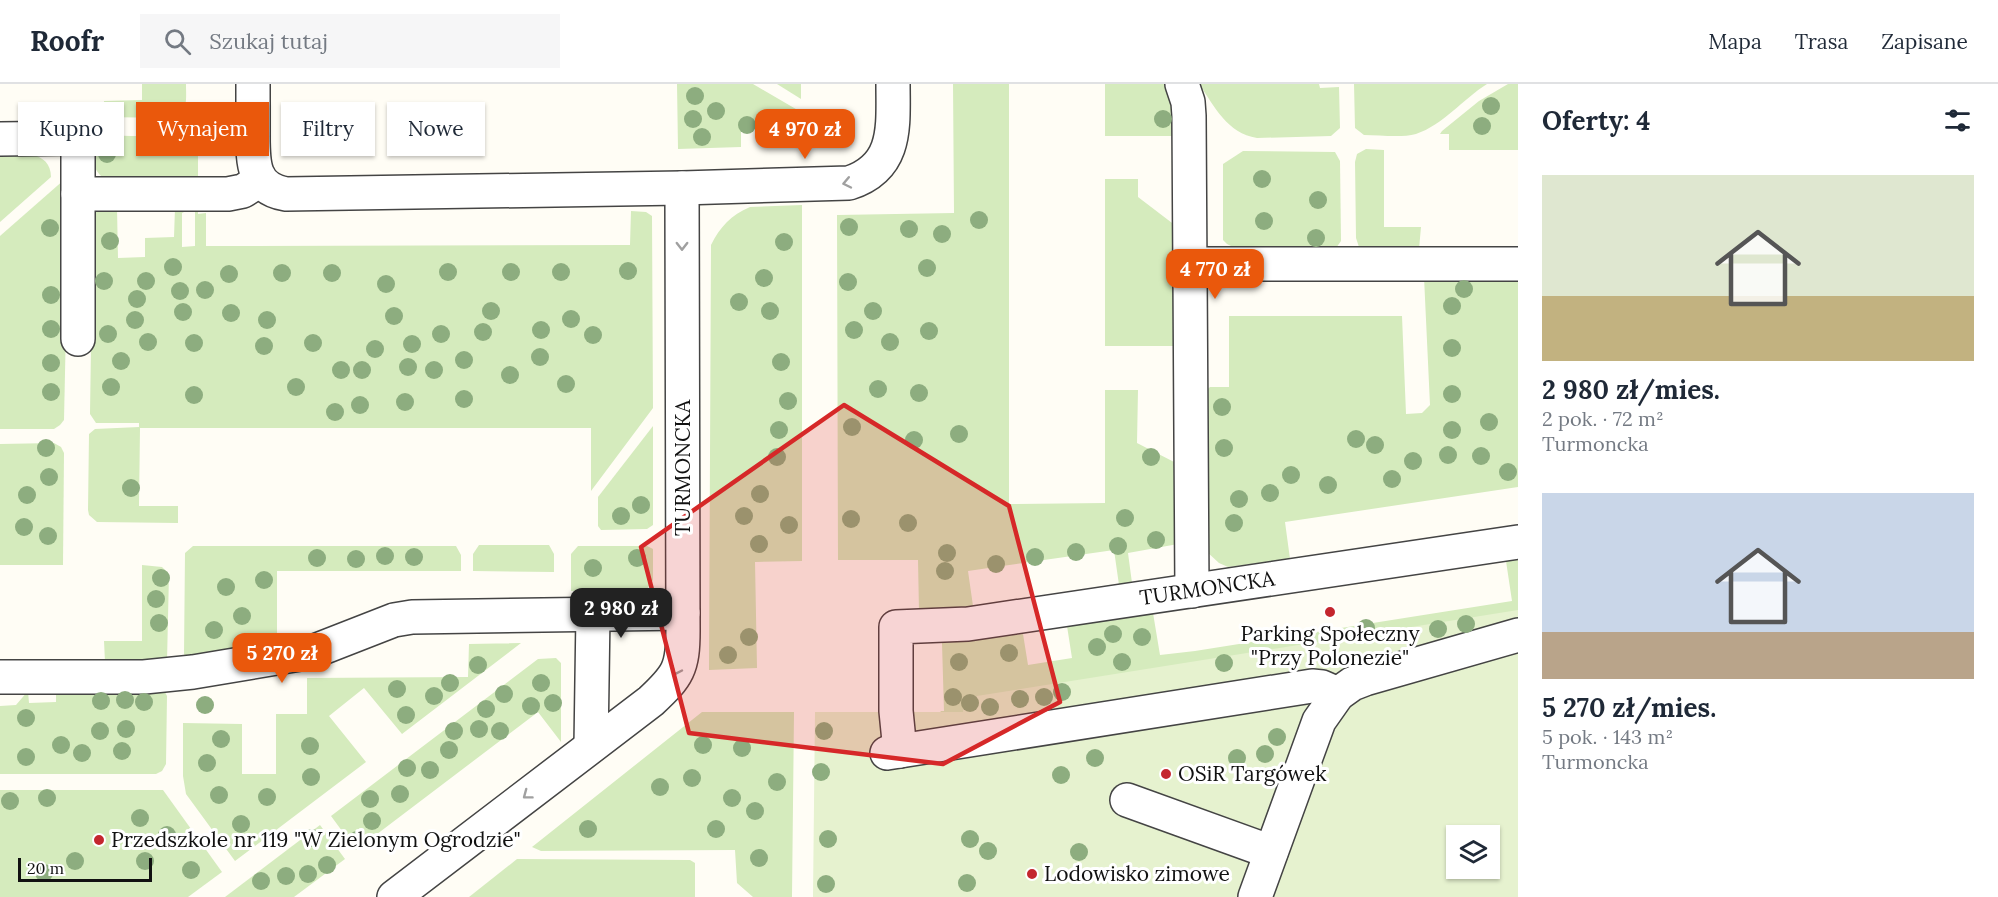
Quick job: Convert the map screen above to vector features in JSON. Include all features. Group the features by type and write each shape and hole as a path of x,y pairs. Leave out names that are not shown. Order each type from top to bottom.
{"street":[{"path":"254,84 254,164 260,180 272,190 286,194 837,185 861,179 880,163 892,140 893,84"},
{"path":"1182,84 1189,111 1192,591"},
{"path":"0,139 78,138 78,339"},
{"path":"78,194 228,194 243,191 260,180"},
{"name":"TURMONCKA","path":"405,894 651,701 671,682 681,662 683,613 682,188"},
{"path":"1190,264 1518,264"},
{"name":"TURMONCKA","path":"1338,694 1322,687 1312,686 894,752 896,627 980,622 1518,542"},
{"path":"0,677 144,677 193,672 312,652 387,623 412,617 683,613"},
{"path":"591,746 593,614"},
{"path":"1255,897 1319,721 1338,694 1352,684 1365,679 1518,634"},
{"path":"1127,800 1271,852"}],"highlighted area":[{"path":"844,405 1009,506 1060,702 943,764 689,733 641,547"}],"green space":[{"path":"142,84 186,84 186,102 136,102 136,117 124,117 124,102 104,102 142,100"},
{"path":"677,84 753,84 801,112 801,145 784,145 783,115 761,115 761,128 741,129 741,147 678,149"},
{"path":"777,84 801,84 801,99"},
{"path":"953,84 1009,84 1009,504 1105,503 1105,390 1138,390 1137,443 1178,464 1178,544 1128,553 1132,583 1119,585 1114,550 968,571 973,606 919,611 918,560 838,560 837,215 954,213"},
{"path":"1105,84 1166,84 1175,99 1175,136 1105,136"},
{"path":"1199,84 1319,84 1320,88 1339,87 1340,128 1331,136 1257,138 1247,135 1238,131 1223,118"},
{"path":"1354,84 1487,84 1426,130 1416,134 1397,136 1364,135 1355,128"},
{"path":"1508,84 1518,84 1518,150 1449,150 1449,134 1440,134 1442,131 1479,101"},
{"path":"124,136 136,136 136,156 198,156 198,179 106,180 98,173 93,156 124,156"},
{"path":"1366,149 1384,150 1384,227 1421,227 1419,249 1363,249 1359,247 1356,238 1355,162 1357,154"},
{"path":"0,151 18,152 18,156 40,157 50,168 51,177 0,222"},
{"path":"1243,151 1335,152 1340,161 1341,241 1336,248 1239,250 1223,240 1223,164"},
{"path":"65,179 69,184 64,420 54,429 0,429 0,236"},
{"path":"1105,179 1138,179 1138,197 1176,226 1175,346 1105,346"},
{"path":"802,205 802,561 755,562 757,668 709,670 711,245 727,222 750,207"},
{"path":"117,208 118,258 145,257 145,238 174,237 175,208 184,208 182,247 195,246 195,212 192,208 198,208 198,214 206,213 206,246 630,245 631,211 646,212 652,216 653,408 591,491 591,428 140,428 139,506 178,506 178,523 97,522 89,515 88,510 89,434 95,429 139,427 139,423 96,423 90,414 93,215 95,210"},
{"path":"1403,277 1403,282 1229,281 1229,278"},
{"path":"1424,277 1518,277 1518,487 1285,522 1290,559 1228,567 1219,563 1206,551 1201,395 1210,387 1229,387 1229,316 1402,316 1406,414 1422,413 1430,405"},
{"path":"653,426 653,525 647,529 601,530 598,526 598,497"},
{"path":"54,443 61,447 64,453 63,565 0,565 0,444"},
{"path":"479,545 549,545 554,554 554,572 473,571 473,554"},
{"path":"193,546 456,546 461,555 461,571 277,571 277,640 274,645 186,658 184,654 185,553"},
{"path":"578,546 647,546 653,549 653,580 647,589 571,591 571,554"},
{"path":"1518,559 1518,616 955,722 940,711 944,711 942,643 1023,634 1028,665 1072,658 1067,626 1153,613 1160,655 1195,651 1512,601 1506,561"},
{"path":"142,565 162,567 169,574 167,661 105,662 104,641 142,641"},
{"name":"OSiR Targówek","path":"1518,610 1518,897 813,897 815,712 963,712 964,698"},
{"path":"521,643 402,734 364,688 329,716 366,762 235,861 186,794 183,776 183,723 242,724 242,774 276,774 276,714 307,714 307,678 468,677 469,644"},
{"path":"556,658 561,663 561,742 538,712 356,850 331,816 538,659"},
{"path":"56,689 164,690 167,696 166,764 162,771 156,774 0,774 0,706 16,705 28,691 29,703 56,702"},
{"path":"702,712 794,712 792,897 753,897 737,883 735,850 541,851 532,847"},
{"name":"Przedszkole nr 119 \"W Zielonym Ogrodzie\"","path":"0,790 163,790 222,872 188,897 0,897"},
{"path":"320,825 345,859 294,897 225,897"},
{"path":"517,859 690,860 695,863 695,897 469,897"}],"place":[{"name":"Parking Społeczny \"Przy Polonezie\"","path":"1330,612"},
{"name":"OSiR Targówek","path":"1166,774"},
{"name":"Przedszkole nr 119 \"W Zielonym Ogrodzie\"","path":"99,840"},
{"name":"Lodowisko zimowe","path":"1032,874"}]}
